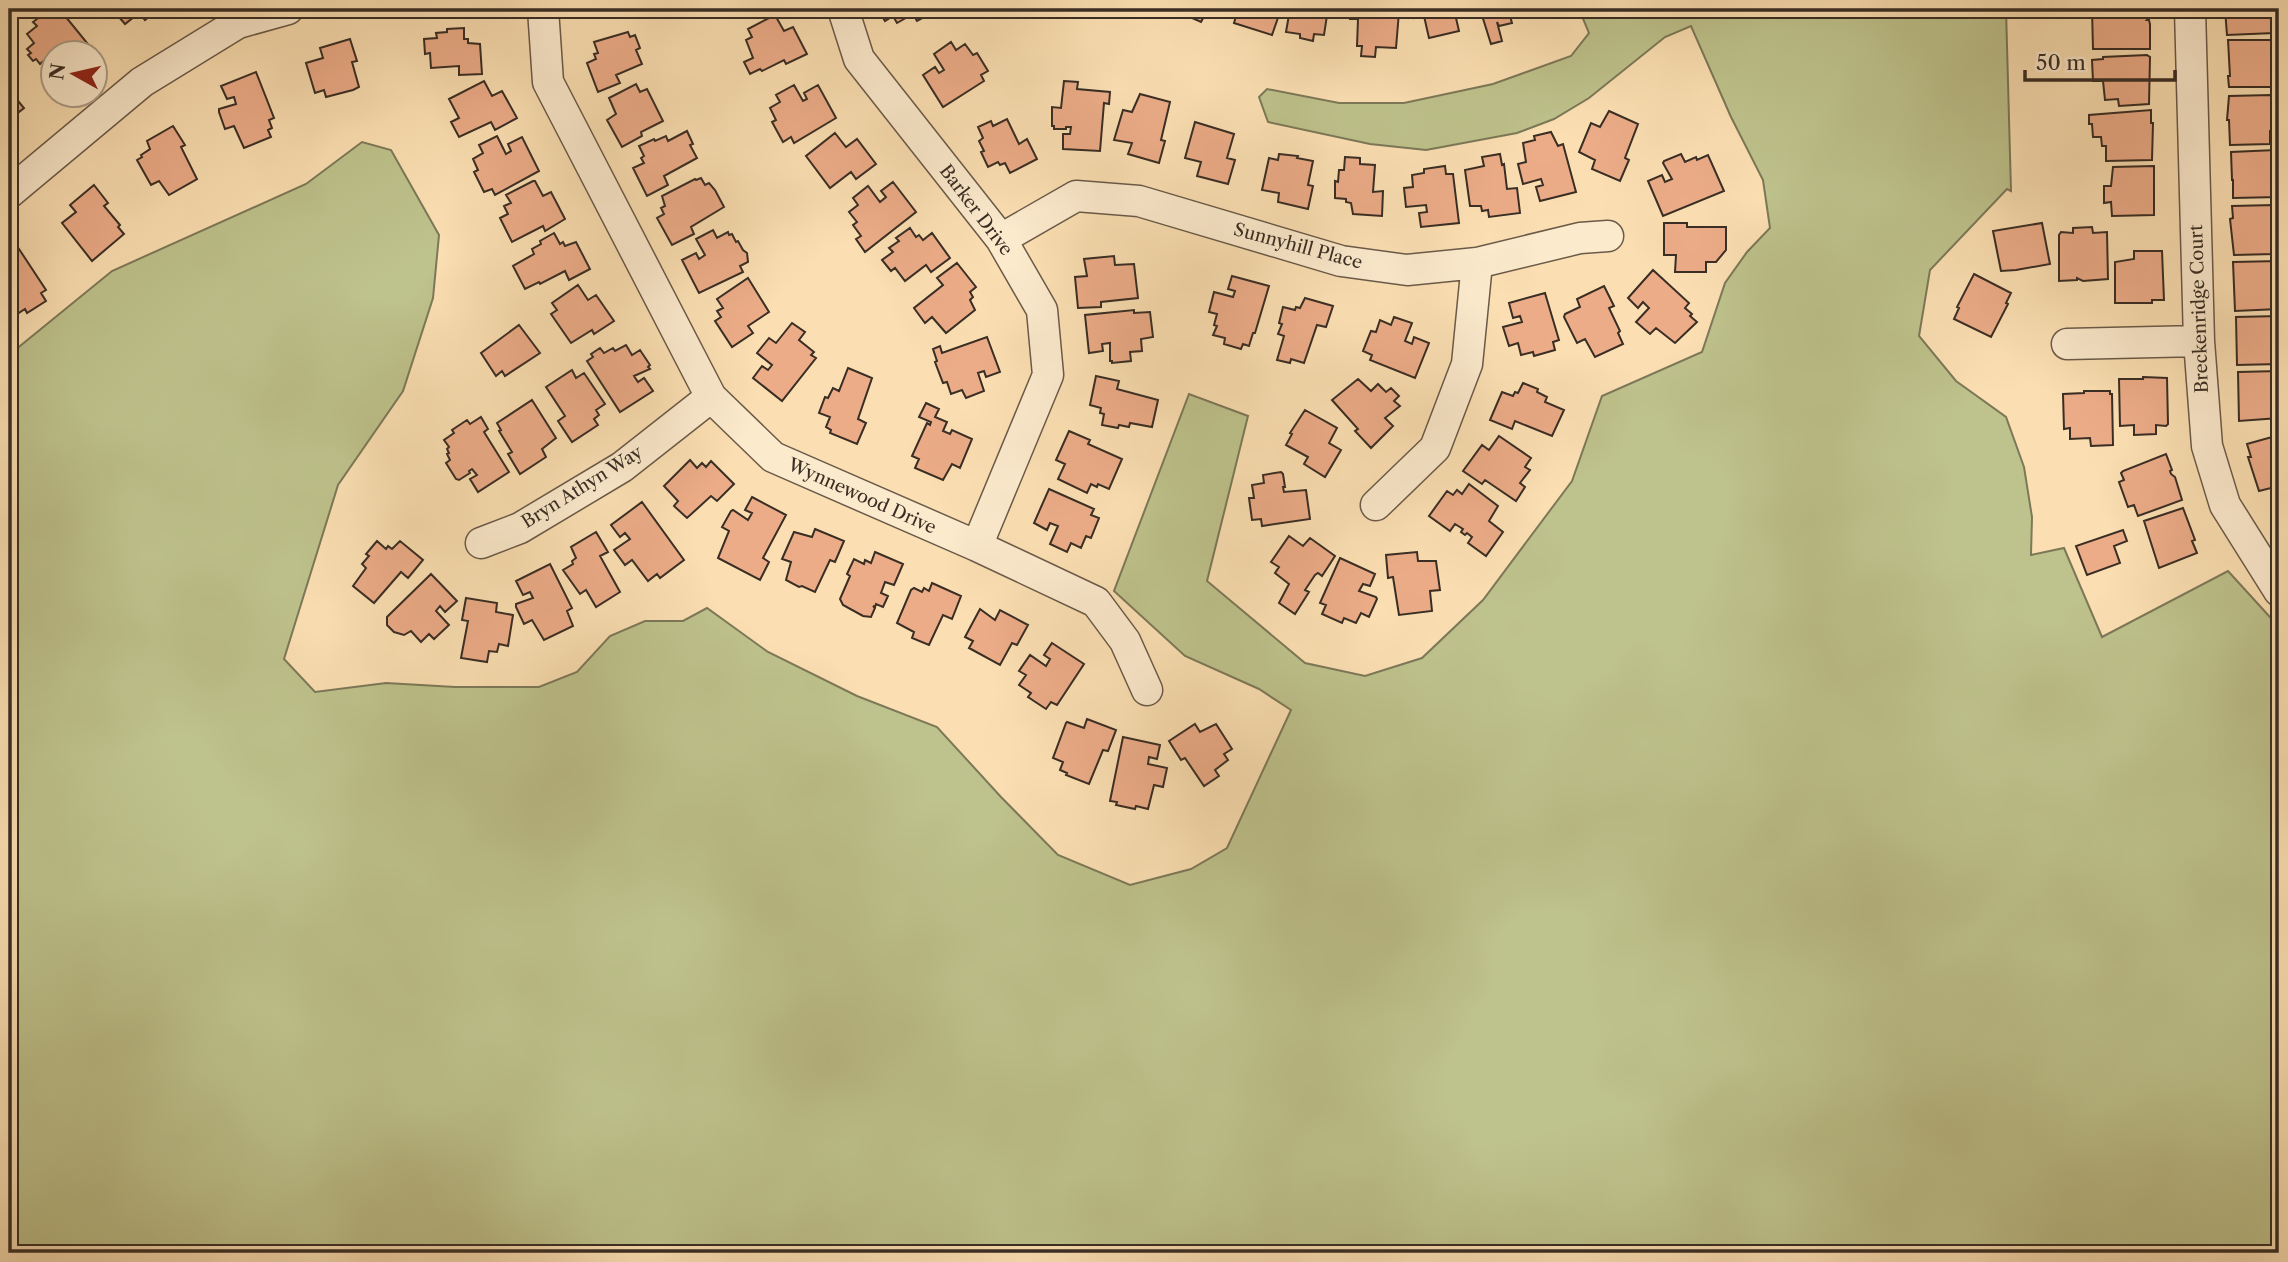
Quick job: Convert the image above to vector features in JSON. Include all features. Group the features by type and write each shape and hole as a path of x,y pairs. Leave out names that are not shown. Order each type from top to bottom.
{"street":[{"path":"9,193 142,82 238,23 288,9"},
{"name":"Wynnewood Drive","path":"543,9 548,82 711,397 773,457 977,546 1096,602 1125,641 1147,690"},
{"name":"Barker Drive","path":"843,9 859,59 1001,239 1042,310 1048,375 977,546"},
{"name":"Breckenridge Court","path":"2190,9 2199,341 2207,446 2225,505 2279,591"},
{"name":"Sunnyhill Place","path":"1001,239 1076,196 1139,201 1341,261 1407,270 1477,263 1580,238 1608,236"},
{"path":"1376,505 1435,448 1467,364 1477,263"},
{"path":"2067,344 2199,341"},
{"name":"Bryn Athyn Way","path":"481,543 520,528 622,467 711,397"}],"green space":[{"path":"1579,9 2006,9 2011,191 2007,189 1930,270 1919,336 1956,381 2006,417 2024,467 2032,517 2031,555 2064,548 2102,637 2228,571 2279,627 2279,1253 9,1253 9,355 112,271 306,184 362,142 391,150 439,235 433,298 403,391 338,485 284,659 315,692 386,683 455,687 539,687 577,672 610,636 645,621 683,621 707,608 768,652 857,696 937,727 1058,855 1130,885 1191,869 1227,848 1291,710 1259,689 1185,656 1114,591 1189,394 1248,416 1207,581 1305,663 1365,676 1422,658 1483,600 1572,481 1602,396 1702,352 1725,283 1747,252 1770,228 1763,180 1731,117 1691,26 1665,37 1589,98 1554,119 1517,133 1426,150 1370,144 1268,122 1259,97 1267,89 1339,103 1404,103 1493,84 1571,56 1589,33"}],"building":[{"path":"50,9 56,15 61,11 83,38 38,38 38,62 36,59 33,61 27,49 34,43 27,34 37,26 33,22"},
{"path":"112,9 158,9 145,20 139,13 125,24"},
{"path":"878,9 927,9 930,14 917,21 913,14 897,23 893,16 885,21"},
{"path":"1172,9 1208,9 1201,22"},
{"path":"1238,9 1281,9 1272,35 1234,23"},
{"path":"1290,9 1328,9 1324,35 1314,34 1313,41 1300,38 1300,34 1286,32"},
{"path":"1351,9 1397,10 1396,48 1376,47 1375,57 1361,56 1362,46 1357,46 1358,19 1350,19"},
{"path":"1412,9 1460,9 1462,17 1456,18 1459,31 1429,38 1424,16 1414,18"},
{"path":"1480,9 1519,9 1521,13 1510,16 1512,23 1499,26 1497,22 1502,41 1491,44"},
{"path":"2092,9 2149,9 2147,20 2150,24 2150,49 2093,49"},
{"path":"2225,9 2273,9 2274,33 2227,35"},
{"path":"775,15 784,31 793,27 807,54 786,64 784,60 750,74 744,62 753,58 746,40 752,37 748,29"},
{"path":"464,28 464,39 468,39 468,43 480,44 482,74 459,75 459,66 431,68 430,53 425,54 424,39 437,38 436,33 447,32 447,29"},
{"path":"628,32 630,37 635,35 640,48 636,50 642,64 616,75 620,83 598,92 587,63 596,59 594,54 598,53 594,42"},
{"path":"350,39 357,61 352,62 359,87 326,97 324,90 315,93 306,63 323,58 320,48"},
{"path":"2228,40 2279,42 2279,70 2273,70 2276,87 2229,87"},
{"path":"951,42 956,50 965,44 973,55 977,53 988,71 981,75 984,81 943,107 923,75 935,67 939,73 944,70 934,54"},
{"path":"2147,55 2150,57 2149,104 2119,106 2118,99 2105,100 2103,81 2093,81 2092,60"},
{"path":"256,72 274,118 269,120 272,128 268,130 271,137 244,148 234,126 225,129 219,109 236,104 234,97 227,99 221,86"},
{"path":"484,81 492,96 502,91 517,118 495,130 491,122 459,137 451,122 459,118 449,99"},
{"path":"1064,81 1078,82 1077,89 1110,92 1109,104 1104,103 1100,151 1063,149 1063,134 1070,134 1071,127 1054,129 1052,107 1061,108"},
{"path":"636,84 640,92 647,89 663,121 641,132 642,136 622,147 607,120 616,114 609,98"},
{"path":"794,85 803,101 807,99 804,93 818,85 836,118 794,143 791,137 783,142 772,122 776,120 770,108 780,102 776,95"},
{"path":"9,90 24,108 9,120"},
{"path":"1140,94 1170,102 1161,140 1165,141 1159,163 1128,154 1132,143 1114,140 1123,110 1132,112"},
{"path":"2271,95 2272,107 2279,107 2279,131 2270,131 2270,144 2230,145 2227,120 2229,96"},
{"path":"2151,110 2152,160 2106,161 2106,146 2102,146 2101,137 2093,137 2089,115"},
{"path":"1609,111 1638,124 1625,158 1629,160 1620,181 1592,169 1595,160 1579,152 1591,123 1600,127"},
{"path":"1007,119 1019,144 1027,139 1037,159 1010,173 1005,163 1000,165 998,162 988,167 981,152 984,151 979,141 983,138 978,127 991,121 993,126"},
{"path":"1195,122 1234,134 1227,158 1235,160 1228,184 1197,176 1201,162 1185,158"},
{"path":"173,126 185,145 181,147 197,179 169,195 159,181 151,185 137,160 150,149 147,141"},
{"path":"687,131 697,158 664,176 668,185 647,196 633,168 644,163 639,146 666,136 668,141"},
{"path":"1551,132 1558,146 1563,144 1576,192 1540,201 1536,187 1543,185 1541,179 1523,184 1518,164 1526,162 1523,143 1535,140 1534,136"},
{"path":"835,133 846,147 857,139 876,164 856,179 851,172 830,188 806,156"},
{"path":"497,136 506,154 511,151 508,144 522,137 539,171 495,195 492,189 484,192 474,172 478,170 473,159 483,153 479,145"},
{"path":"2276,150 2279,197 2233,198 2231,152"},
{"path":"1279,154 1313,161 1308,185 1313,186 1308,209 1278,202 1279,193 1262,190 1269,158 1278,160"},
{"path":"1500,154 1507,189 1517,188 1520,213 1489,217 1488,210 1482,211 1481,206 1470,206 1465,170 1484,166 1482,157"},
{"path":"1681,154 1685,162 1708,155 1724,191 1663,216 1648,181 1662,175 1665,182 1672,179 1663,163"},
{"path":"1345,157 1360,158 1360,164 1375,165 1373,192 1383,191 1382,216 1353,214 1351,203 1346,202 1346,199 1335,198 1335,181 1338,182 1339,170 1344,170"},
{"path":"1445,166 1446,174 1453,174 1459,223 1421,227 1419,213 1427,212 1426,205 1406,207 1404,188 1413,187 1412,175 1424,173 1424,169"},
{"path":"2154,166 2154,215 2112,216 2111,202 2104,203 2104,186 2111,186 2113,167"},
{"path":"701,178 705,185 709,183 715,190 724,207 691,227 694,234 672,245 657,218 664,214 661,208 665,206 662,196"},
{"path":"533,181 543,196 551,192 565,219 545,231 543,226 512,242 500,218 508,214 504,206 511,203 506,195"},
{"path":"893,182 916,212 865,252 856,239 861,236 853,225 857,222 849,212 858,205 853,198 868,186 880,202 886,197 881,191"},
{"path":"94,185 108,203 104,206 124,234 92,261 62,223 76,212 70,205"},
{"path":"2275,205 2275,218 2279,217 2279,232 2276,232 2274,254 2234,255 2230,219 2233,218 2232,206"},
{"path":"1664,223 1687,223 1687,227 1726,227 1726,250 1716,262 1706,262 1706,272 1675,272 1676,255 1664,255"},
{"path":"2042,223 2050,264 2001,271 1993,231"},
{"path":"2092,227 2093,233 2107,232 2108,279 2083,281 2077,278 2059,281 2059,235 2061,232 2073,233 2073,228"},
{"path":"910,228 916,237 919,235 923,240 932,233 950,258 931,272 926,265 905,281 895,268 891,271 882,260 893,252 889,248 899,241 896,238"},
{"path":"713,230 717,238 728,232 729,235 732,234 747,253 748,262 740,266 743,272 699,293 682,260 696,253 699,259 705,255 696,239"},
{"path":"554,233 560,244 563,242 565,246 576,242 590,269 569,280 565,271 525,289 513,266 534,254 532,249"},
{"path":"19,249 46,290 41,293 46,301 27,313 25,309 14,316 9,308 9,256"},
{"path":"2134,251 2162,251 2164,300 2152,300 2152,303 2115,303 2115,262 2134,259"},
{"path":"1114,256 1115,265 1134,264 1138,298 1101,302 1101,307 1078,308 1075,277 1087,276 1084,259"},
{"path":"2279,261 2279,309 2235,311 2233,262"},
{"path":"957,263 976,287 970,292 973,297 970,300 975,310 946,333 932,317 925,323 914,308 943,285 937,278"},
{"path":"1653,270 1689,303 1685,308 1697,322 1675,343 1656,328 1650,334 1636,322 1649,308 1643,302 1638,308 1628,298"},
{"path":"1974,274 2011,293 1991,337 1954,319 1959,308 1957,307"},
{"path":"1232,276 1269,286 1255,333 1249,346 1243,344 1241,349 1224,344 1225,338 1213,335 1217,326 1214,325 1217,314 1209,312 1214,292 1233,297 1235,291 1228,289"},
{"path":"748,278 769,312 748,326 753,333 732,347 715,321 721,317 717,311 723,308 717,299"},
{"path":"578,285 588,300 596,295 614,321 594,334 592,330 571,343 551,314 557,310 552,303"},
{"path":"1604,286 1614,306 1609,308 1623,344 1595,357 1585,339 1577,343 1564,317 1580,307 1577,299"},
{"path":"1545,293 1559,340 1553,342 1555,350 1534,356 1533,352 1521,355 1518,343 1509,346 1503,327 1522,322 1520,316 1513,318 1509,303"},
{"path":"1305,298 1333,306 1326,327 1317,325 1304,363 1291,359 1290,363 1277,360 1284,336 1278,334 1282,324 1279,323 1283,307 1295,310 1296,307 1300,308"},
{"path":"1134,310 1134,313 1150,312 1153,337 1141,339 1142,351 1130,352 1131,361 1112,363 1110,343 1102,344 1103,351 1089,353 1085,315"},
{"path":"2279,316 2279,364 2237,365 2236,317"},
{"path":"1394,317 1412,323 1405,341 1412,344 1414,337 1429,343 1415,378 1370,360 1372,355 1363,351 1371,331 1376,332 1380,320 1391,325"},
{"path":"792,323 805,332 799,340 814,352 811,355 816,358 782,401 753,378 762,366 768,370 772,365 757,353 769,338 776,343"},
{"path":"519,325 540,353 505,376 502,371 496,376 481,353"},
{"path":"987,337 1000,372 986,377 984,371 978,373 984,391 966,398 962,390 951,394 947,382 943,383 933,349 940,346 942,353"},
{"path":"626,345 632,355 640,350 650,365 650,369 634,376 638,382 644,378 653,391 620,412 587,361 593,357 591,354 600,348 604,353"},
{"path":"848,368 872,378 858,419 866,423 857,444 830,433 831,430 826,427 830,417 819,413 825,397 828,398 833,388 839,391"},
{"path":"572,370 576,378 584,373 605,404 596,410 599,415 594,419 598,425 572,442 558,421 565,416 546,387"},
{"path":"2279,371 2279,418 2239,421 2238,372"},
{"path":"1096,376 1119,381 1117,389 1158,400 1152,427 1130,423 1129,427 1119,425 1118,428 1102,425 1104,414 1100,413 1101,408 1090,405"},
{"path":"2167,378 2168,424 2156,425 2156,434 2134,435 2134,425 2120,426 2119,379"},
{"path":"1358,379 1371,391 1378,384 1386,392 1391,388 1399,396 1394,401 1400,406 1385,418 1393,426 1371,448 1332,400"},
{"path":"1523,383 1538,389 1537,392 1547,397 1545,402 1564,410 1552,436 1515,421 1512,429 1490,420 1502,392 1513,396 1515,392 1518,393"},
{"path":"2110,391 2112,394 2113,445 2091,446 2090,438 2070,439 2070,428 2064,429 2063,394"},
{"path":"532,400 556,438 542,449 546,457 520,474 508,454 512,452 497,423"},
{"path":"926,403 939,409 935,417 947,422 943,431 950,434 952,430 972,439 960,468 952,464 943,480 915,468 919,459 912,456 927,423 930,425 931,422 919,417"},
{"path":"1305,410 1337,428 1329,443 1341,450 1325,477 1304,464 1308,457 1286,445 1292,434 1290,433"},
{"path":"481,417 488,429 484,432 509,472 478,492 470,479 477,475 472,469 459,480 456,479 446,463 450,460 447,454 449,447 444,440 454,433 452,430 467,420 470,424"},
{"path":"1069,431 1090,440 1088,444 1122,459 1109,489 1091,484 1087,493 1058,479 1065,464 1056,460"},
{"path":"2279,435 2279,486 2259,491 2248,457 2251,457 2247,444"},
{"path":"1499,436 1531,458 1525,467 1530,470 1520,483 1525,487 1516,501 1485,480 1482,484 1463,471 1482,445 1489,450"},
{"path":"2166,454 2182,500 2138,516 2134,505 2128,507 2119,482 2124,480 2121,473"},
{"path":"690,460 697,468 702,463 706,467 711,461 734,484 717,501 711,496 687,518 674,506 678,501 664,486"},
{"path":"1281,472 1284,492 1306,490 1310,519 1262,526 1261,519 1252,520 1249,498 1254,498 1252,485 1264,483 1263,475"},
{"path":"1469,484 1498,506 1489,521 1503,532 1486,556 1468,543 1472,537 1461,532 1463,529 1455,524 1450,531 1429,516 1447,491 1453,495 1457,490 1462,494"},
{"path":"1049,489 1094,509 1091,515 1099,518 1091,538 1086,536 1081,548 1071,543 1067,552 1050,544 1058,526 1050,523 1047,530 1034,523"},
{"path":"752,497 786,515 763,558 769,562 760,580 718,558 729,531 722,527 733,510 748,520 752,513 745,510"},
{"path":"642,502 684,560 660,578 657,574 648,581 632,560 625,565 614,550 630,539 625,533 620,537 611,525"},
{"path":"2183,508 2197,553 2159,568 2144,521"},
{"path":"815,529 844,541 835,562 830,560 815,592 786,580 791,562 782,559 794,532 812,537"},
{"path":"2123,530 2127,541 2114,546 2120,563 2087,575 2076,546"},
{"path":"596,532 608,552 600,556 620,592 596,607 586,590 580,594 563,570 573,564 572,561 576,558 571,547"},
{"path":"1289,536 1303,546 1310,538 1335,556 1322,576 1318,573 1315,575 1305,590 1309,592 1295,614 1279,603 1289,584 1275,573 1279,567 1271,562"},
{"path":"377,541 386,549 388,546 392,549 400,541 423,560 408,578 401,572 374,603 353,586 366,568 362,564 369,556 366,554"},
{"path":"875,552 903,564 894,585 885,582 881,593 888,596 883,607 876,604 873,606 875,608 871,617 863,616 843,605 840,599 854,559 864,564 865,560 871,563"},
{"path":"1417,552 1418,561 1436,561 1440,590 1430,591 1432,611 1399,615 1393,577 1388,578 1386,555"},
{"path":"1340,558 1375,574 1370,586 1363,584 1359,591 1377,599 1369,617 1361,613 1356,623 1344,618 1342,623 1322,614 1326,605 1320,603"},
{"path":"550,564 572,608 567,611 573,626 544,640 532,620 524,624 516,604 533,598 530,592 523,595 516,581"},
{"path":"431,574 457,601 445,612 440,606 436,611 449,625 434,639 429,634 421,642 411,631 404,635 394,632 387,625 387,617"},
{"path":"932,583 961,596 952,619 943,615 929,645 912,638 914,632 897,623 911,590 914,588 922,592 924,588 929,591"},
{"path":"466,598 497,603 496,612 513,615 508,646 499,644 497,652 489,651 487,662 461,658 468,621 462,620"},
{"path":"980,609 995,620 1000,610 1028,625 1017,645 1012,643 1000,665 969,648 973,641 965,637"},
{"path":"1052,643 1084,664 1057,705 1051,702 1046,709 1028,697 1031,693 1019,685 1026,675 1019,671 1030,655 1046,666 1050,659 1044,655"},
{"path":"1087,719 1116,730 1108,751 1103,750 1089,784 1066,775 1067,773 1060,770 1063,762 1053,758 1066,723 1084,728"},
{"path":"1195,724 1200,732 1216,724 1232,749 1224,754 1228,760 1215,770 1219,776 1204,786 1185,758 1181,760 1169,741"},
{"path":"1123,737 1160,745 1157,759 1149,757 1148,764 1167,768 1163,787 1154,785 1148,809 1116,805 1117,802 1110,801"}]}
